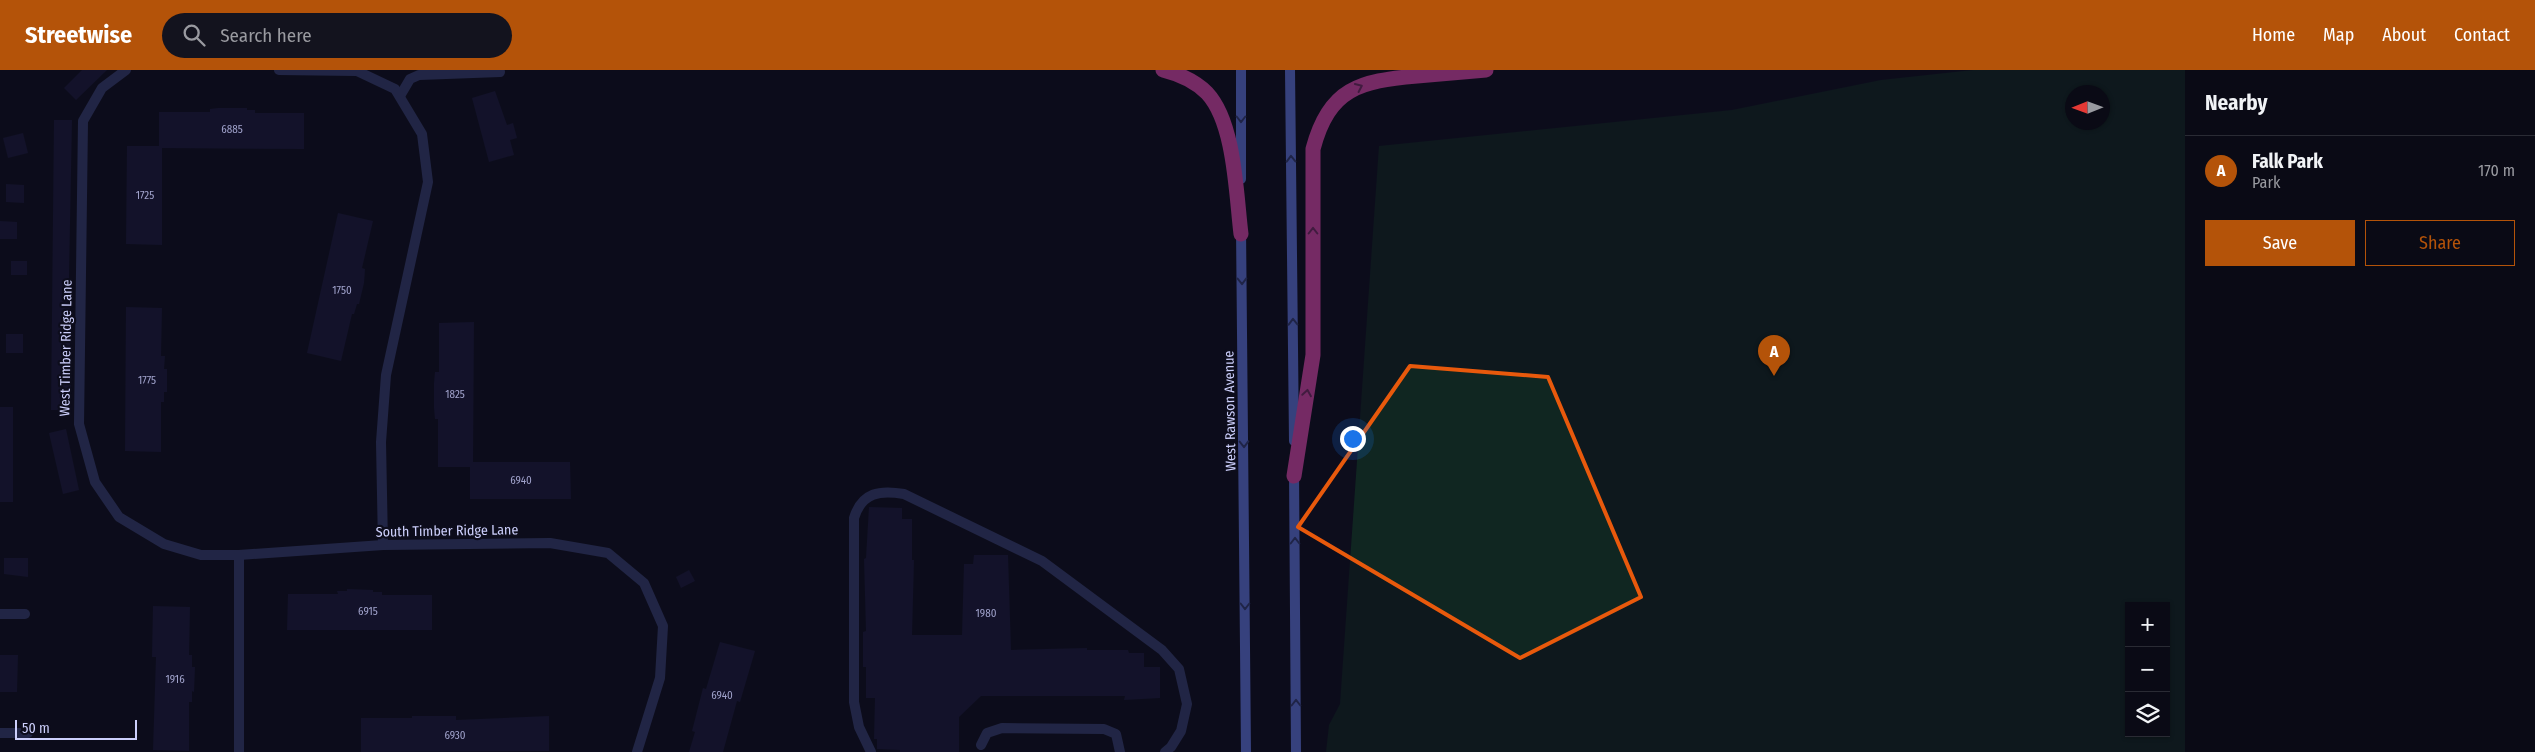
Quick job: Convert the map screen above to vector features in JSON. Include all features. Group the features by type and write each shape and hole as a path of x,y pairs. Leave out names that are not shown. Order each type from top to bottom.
{"highway":[{"path":"1163,70 1195,83 1217,107 1230,150 1241,234"},
{"path":"1294,476 1313,355 1313,149 1319,128 1337,102 1360,85 1377,79 1486,70"}],"main road":[{"name":"West Rawson Avenue","path":"1241,70 1246,752"},
{"path":"1290,70 1296,752"}],"street":[{"name":"West Timber Ridge Lane","path":"126,70 102,88 83,120 79,424 95,482 120,518 164,544 201,554 239,555"},
{"path":"279,70 357,71 395,89 422,134 428,182 386,376 381,442 382,545"},
{"path":"400,96 410,78 419,75 500,72"},
{"path":"871,752 859,727 854,702 854,518 858,506 870,495 886,491 904,494 1042,561 1162,650 1179,669 1187,704 1181,731 1171,747 1165,752"},
{"name":"South Timber Ridge Lane","path":"239,555 382,545 550,543 608,553 644,583 663,626 660,678 637,752"},
{"path":"239,555 239,752"},
{"path":"0,614 25,614"},
{"path":"981,745 987,733 1002,728 1104,729 1116,734 1120,752"},
{"path":"0,733 28,733"}],"highlighted area":[{"path":"1410,366 1548,377 1641,597 1520,658 1298,527"}],"green space":[{"path":"1973,70 2185,70 2185,752 1326,752 1329,725 1340,704 1379,146 1732,110 1881,80"}],"building":[{"path":"82,70 107,70 76,100 64,88"},
{"path":"495,91 507,125 513,123 517,138 510,140 514,155 489,162 472,98"},
{"path":"247,108 247,110 255,110 255,113 304,113 304,149 162,148 162,245 126,244 127,146 159,146 159,112 210,112 210,109"},
{"path":"54,120 72,120 69,275 71,410 51,410"},
{"path":"23,133 28,153 8,158 3,138"},
{"path":"6,184 24,185 24,203 6,202"},
{"path":"338,213 373,221 362,268 365,269 364,283 359,304 357,304 354,314 352,314 341,361 307,353"},
{"path":"0,221 17,222 17,239 0,239"},
{"path":"11,261 27,261 27,275 11,275"},
{"path":"126,307 162,308 161,356 165,356 164,369 167,369 167,392 164,392 164,402 161,402 161,452 125,451"},
{"path":"474,322 473,462 570,462 571,499 470,499 470,467 438,467 438,419 435,419 434,383 435,372 439,372 439,323"},
{"path":"6,334 23,334 23,353 6,353"},
{"path":"0,407 13,407 13,502 0,502"},
{"path":"66,429 79,490 63,494 49,433"},
{"path":"869,507 902,508 902,519 912,519 912,560 914,560 912,635 962,635 964,564 973,564 974,555 1008,555 1011,650 1087,648 1087,650 1128,650 1129,653 1144,653 1144,667 1160,667 1160,698 1124,700 1125,696 981,696 959,717 959,752 900,752 900,750 877,749 877,739 874,739 875,698 866,698 866,667 863,667 863,632 866,631 864,559 866,558"},
{"path":"4,558 28,558 28,577 4,574"},
{"path":"689,570 695,581 681,588 676,577"},
{"path":"347,589 373,590 373,592 382,592 382,595 432,595 432,630 287,630 288,594 338,594 337,591 347,591"},
{"path":"153,606 190,607 189,655 192,655 192,667 195,667 194,692 192,691 192,702 189,702 189,751 153,750 156,657 152,657"},
{"path":"720,642 755,651 740,702 737,701 723,752 689,752 695,732 692,731 703,688 706,689"},
{"path":"0,655 18,655 17,692 0,692"},
{"path":"412,716 456,716 456,720 549,716 549,751 361,752 361,718 412,718"}],"place":[{"name":"Falk Park","path":"1774,376"}]}
